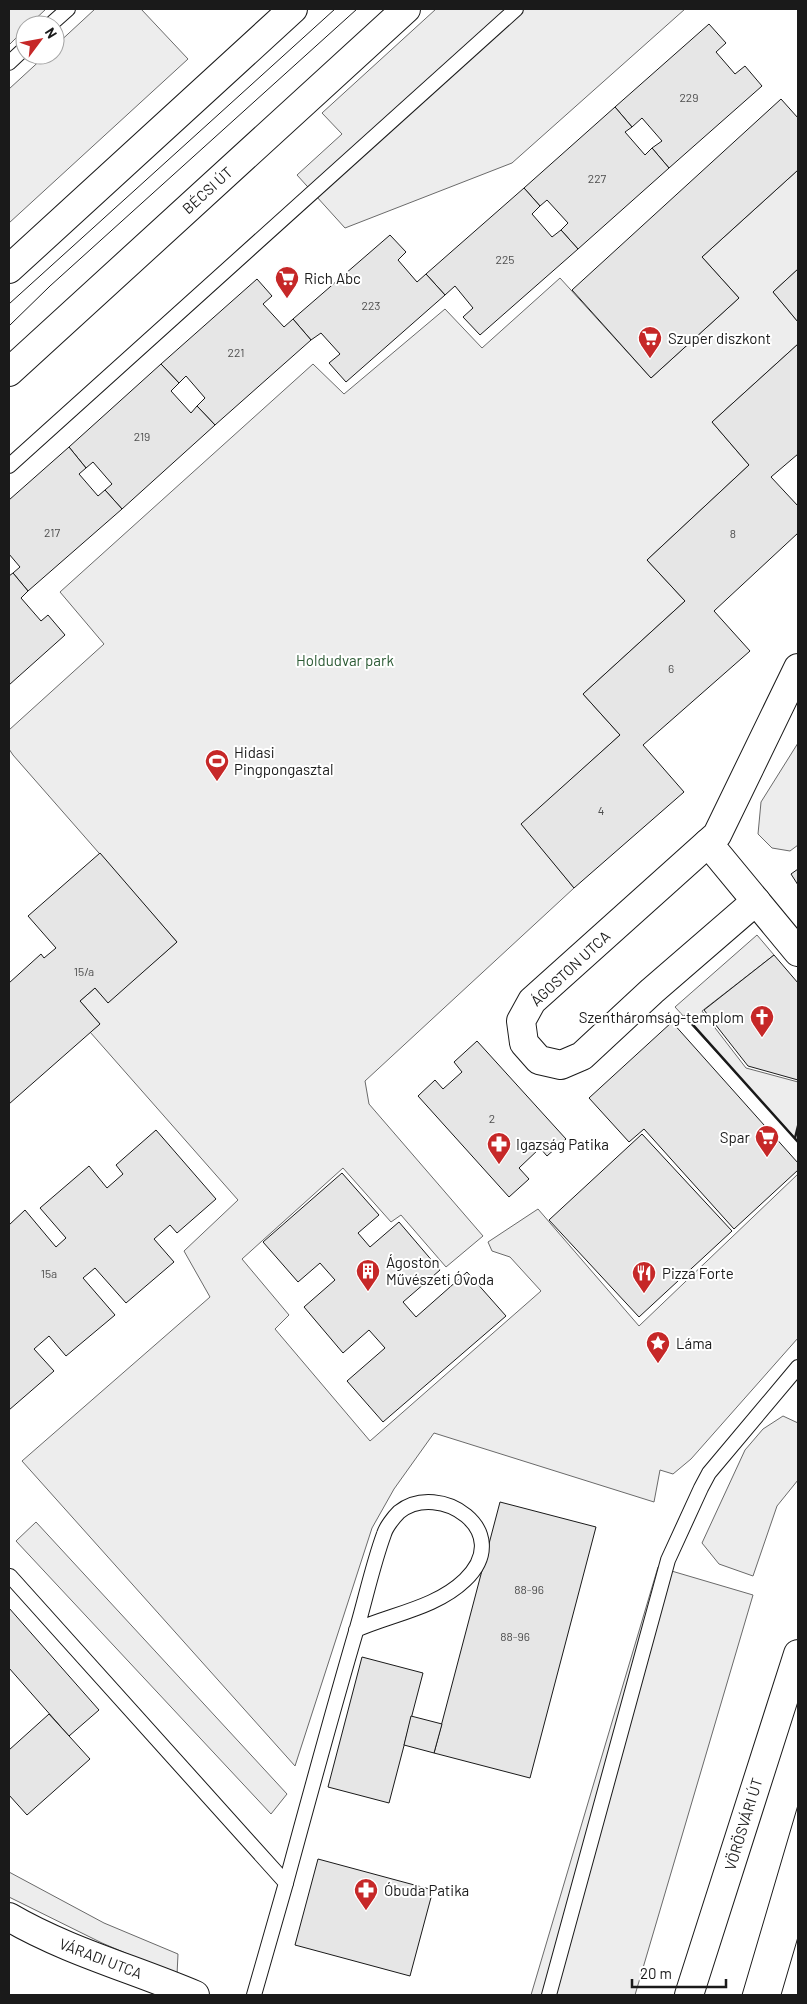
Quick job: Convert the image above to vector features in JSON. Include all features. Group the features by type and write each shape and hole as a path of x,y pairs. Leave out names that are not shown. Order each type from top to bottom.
{"main road":[{"path":"9,269 293,9"},
{"name":"BÉCSI ÚT","path":"9,372 406,9"},
{"name":"ÁGOSTON UTCA","path":"756,901 652,991 582,1056 561,1065 539,1060 524,1043 521,1021 532,1001 717,835 798,668"},
{"path":"708,843 798,952"},
{"name":"VÖRÖSVÁRI ÚT","path":"689,1995 798,1654"},
{"name":"VÁRADI UTCA","path":"9,1917 28,1928 62,1943 195,1995"}],"lane":[{"path":"9,466 516,9"},
{"path":"549,1995 668,1560 701,1488 710,1473 798,1367"},
{"path":"254,1995 356,1630 385,1532 399,1512 415,1504 434,1502 453,1506 466,1515 481,1533 484,1546 479,1564 465,1580 446,1594 420,1606 377,1620 356,1630"},
{"path":"10,1576 286,1883"}],"shaded area":[{"path":"9,9 46,9 40,15 15,15 15,39 9,45"},
{"path":"95,9 141,9 188,59 9,223 9,89 35,65 65,65 65,37"},
{"path":"436,9 685,9 512,163 345,228 297,175 342,134 322,113"},
{"name":"Holdudvar park","path":"798,170 798,269 773,292 798,322 798,344 712,422 749,465 647,560 685,601 583,694 620,735 522,824 574,888 365,1081 369,1104 483,1236 446,1267 401,1215 391,1222 343,1168 242,1259 289,1315 275,1329 370,1441 541,1291 510,1257 492,1251 488,1242 538,1209 639,1326 798,1174 798,1338 691,1459 673,1474 660,1470 654,1502 434,1433 394,1489 372,1528 295,1766 22,1461 210,1297 184,1251 238,1200 90,1032 100,1024 80,1001 95,988 108,1002 177,942 13,755 9,749 9,730 104,644 60,592 313,364 344,394 445,309 482,348 560,278 651,378 739,298 702,257"},
{"path":"798,743 798,845 790,851 772,848 758,834 761,802"},
{"path":"757,935 774,955 702,1011 746,1068 798,1082 798,1141 675,1007"},
{"path":"783,1416 798,1423 798,1480 777,1506 753,1576 719,1564 702,1543 745,1450 763,1429"},
{"path":"36,1522 287,1794 271,1814 16,1541"},
{"path":"658,1567 753,1595 635,1995 531,1995"},
{"path":"9,1872 104,1923 178,1954 177,1975 102,1943 9,1897"}],"building":[{"path":"709,24 726,43 716,52 735,74 745,66 762,86 669,168 652,148 662,141 642,118 632,127 615,107"},
{"path":"781,99 798,118 798,170 702,257 739,298 651,378 572,290"},
{"path":"615,107 632,127 625,132 645,155 652,148 669,168 578,249 561,230 568,223 547,200 540,206 524,188"},
{"path":"524,188 540,206 532,214 552,237 561,230 578,249 480,335 463,317 473,308 455,286 445,295 426,274"},
{"path":"390,235 406,252 398,260 417,282 426,274 445,295 346,382 329,363 340,354 321,333 311,340 293,319"},
{"path":"798,269 798,322 773,292"},
{"path":"257,279 272,296 263,304 284,327 293,319 311,340 215,425 197,406 205,398 186,376 179,383 161,364"},
{"path":"798,344 798,454 771,477 798,506 798,533 714,611 750,651 643,745 684,792 574,888 521,824 620,735 583,694 685,601 647,560 749,465 712,422"},
{"path":"161,364 179,383 171,391 191,413 197,406 215,425 122,509 105,490 112,484 93,462 86,468 69,447"},
{"path":"69,447 86,468 79,474 98,496 105,490 122,509 28,591 13,573 20,567 9,554 9,500"},
{"path":"13,573 28,591 21,598 41,621 48,615 65,635 9,685 9,576"},
{"path":"100,853 177,942 108,1003 95,988 80,1001 100,1024 9,1104 9,983 41,954 44,958 56,948 28,916"},
{"path":"798,869 798,885 791,874"},
{"name":"Szentháromság-templom","path":"774,955 798,983 798,1080 748,1066 704,1010"},
{"path":"672,1022 798,1163 798,1170 734,1229 644,1129 629,1142 589,1098"},
{"path":"477,1041 566,1139 547,1156 540,1148 519,1168 529,1179 509,1197 418,1096 435,1080 443,1089 462,1072 454,1062"},
{"path":"156,1130 216,1199 177,1233 170,1225 154,1239 174,1262 126,1303 95,1268 83,1278 115,1315 66,1356 49,1336 34,1349 54,1371 9,1410 9,1225 25,1210 56,1247 66,1238 40,1208 89,1166 107,1188 123,1174 116,1165"},
{"path":"642,1134 732,1231 639,1317 549,1220"},
{"name":"Ágoston Művészeti Óvoda","path":"342,1173 379,1215 358,1233 370,1247 399,1222 440,1270 403,1302 416,1317 467,1272 506,1316 383,1422 347,1381 385,1348 369,1330 343,1353 304,1307 335,1280 320,1263 298,1282 263,1242"},
{"path":"500,1502 596,1527 530,1778 434,1753"},
{"path":"9,1608 99,1710 69,1736 9,1668"},
{"path":"362,1657 423,1673 389,1803 328,1787"},
{"path":"49,1714 90,1759 27,1815 9,1795 9,1750"},
{"path":"411,1716 442,1724 434,1753 404,1745"},
{"name":"Óbuda Patika","path":"318,1859 433,1890 410,1976 295,1945"}],"tram line":[{"path":"9,304 335,9"},
{"path":"9,326 50,286 357,9"},
{"path":"742,1995 798,1805"},
{"path":"781,1995 798,1937"}],"wall":[{"path":"685,1016 798,1142"},
{"path":"795,1138 798,1126"}],"place":[{"name":"Rich Abc","path":"287,299"},
{"name":"Szuper diszkont","path":"650,359"},
{"name":"Hidasi Pingpongasztal","path":"217,782"},
{"name":"Szentháromság-templom","path":"762,1038"},
{"name":"Spar","path":"767,1158"},
{"name":"Igazság Patika","path":"499,1165"},
{"name":"Ágoston Művészeti Óvoda","path":"368,1292"},
{"name":"Pizza Forte","path":"644,1294"},
{"name":"Láma","path":"658,1364"},
{"name":"Óbuda Patika","path":"366,1911"}]}
